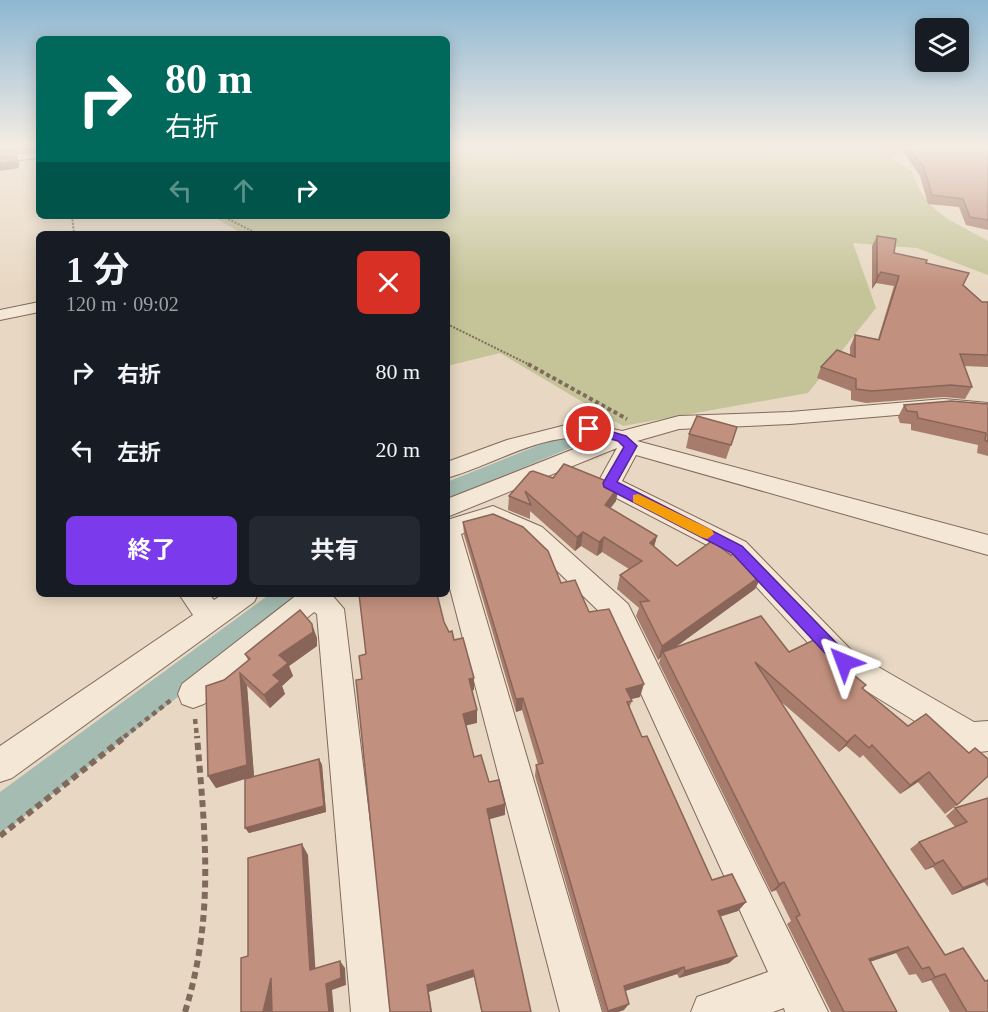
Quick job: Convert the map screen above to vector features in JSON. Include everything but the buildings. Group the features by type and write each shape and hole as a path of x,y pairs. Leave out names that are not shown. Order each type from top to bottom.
{"street":[{"path":"0,315 36,308"},
{"path":"450,507 679,423 790,418 944,405 988,410"},
{"path":"450,469 555,433 589,429 633,438 988,545"},
{"path":"633,438 609,483 737,549 844,662 971,738 988,736"},
{"path":"450,528 493,515 533,533 618,612 800,998 712,1012"},
{"path":"450,540 581,1012"},
{"path":"0,766 202,605 233,597"},
{"path":"193,694 327,598 372,1012"}],"path":[{"path":"228,219 252,231"},
{"path":"450,325 510,354 633,438"},
{"path":"0,836 179,694 193,694 208,875 206,925 194,988 185,1012"}],"green space":[{"path":"450,194 923,194 932,207 941,214 988,241 988,275 917,248 853,243 876,308 808,393 623,426 500,353 450,365 450,231 238,231 217,219 450,219"}],"waterway":[{"path":"450,490 579,436"},
{"path":"0,814 286,597"}],"slow traffic":[{"path":"638,498 707,534"}],"route":[{"path":"589,429 622,438 630,446 609,483 737,549 844,662"}]}
